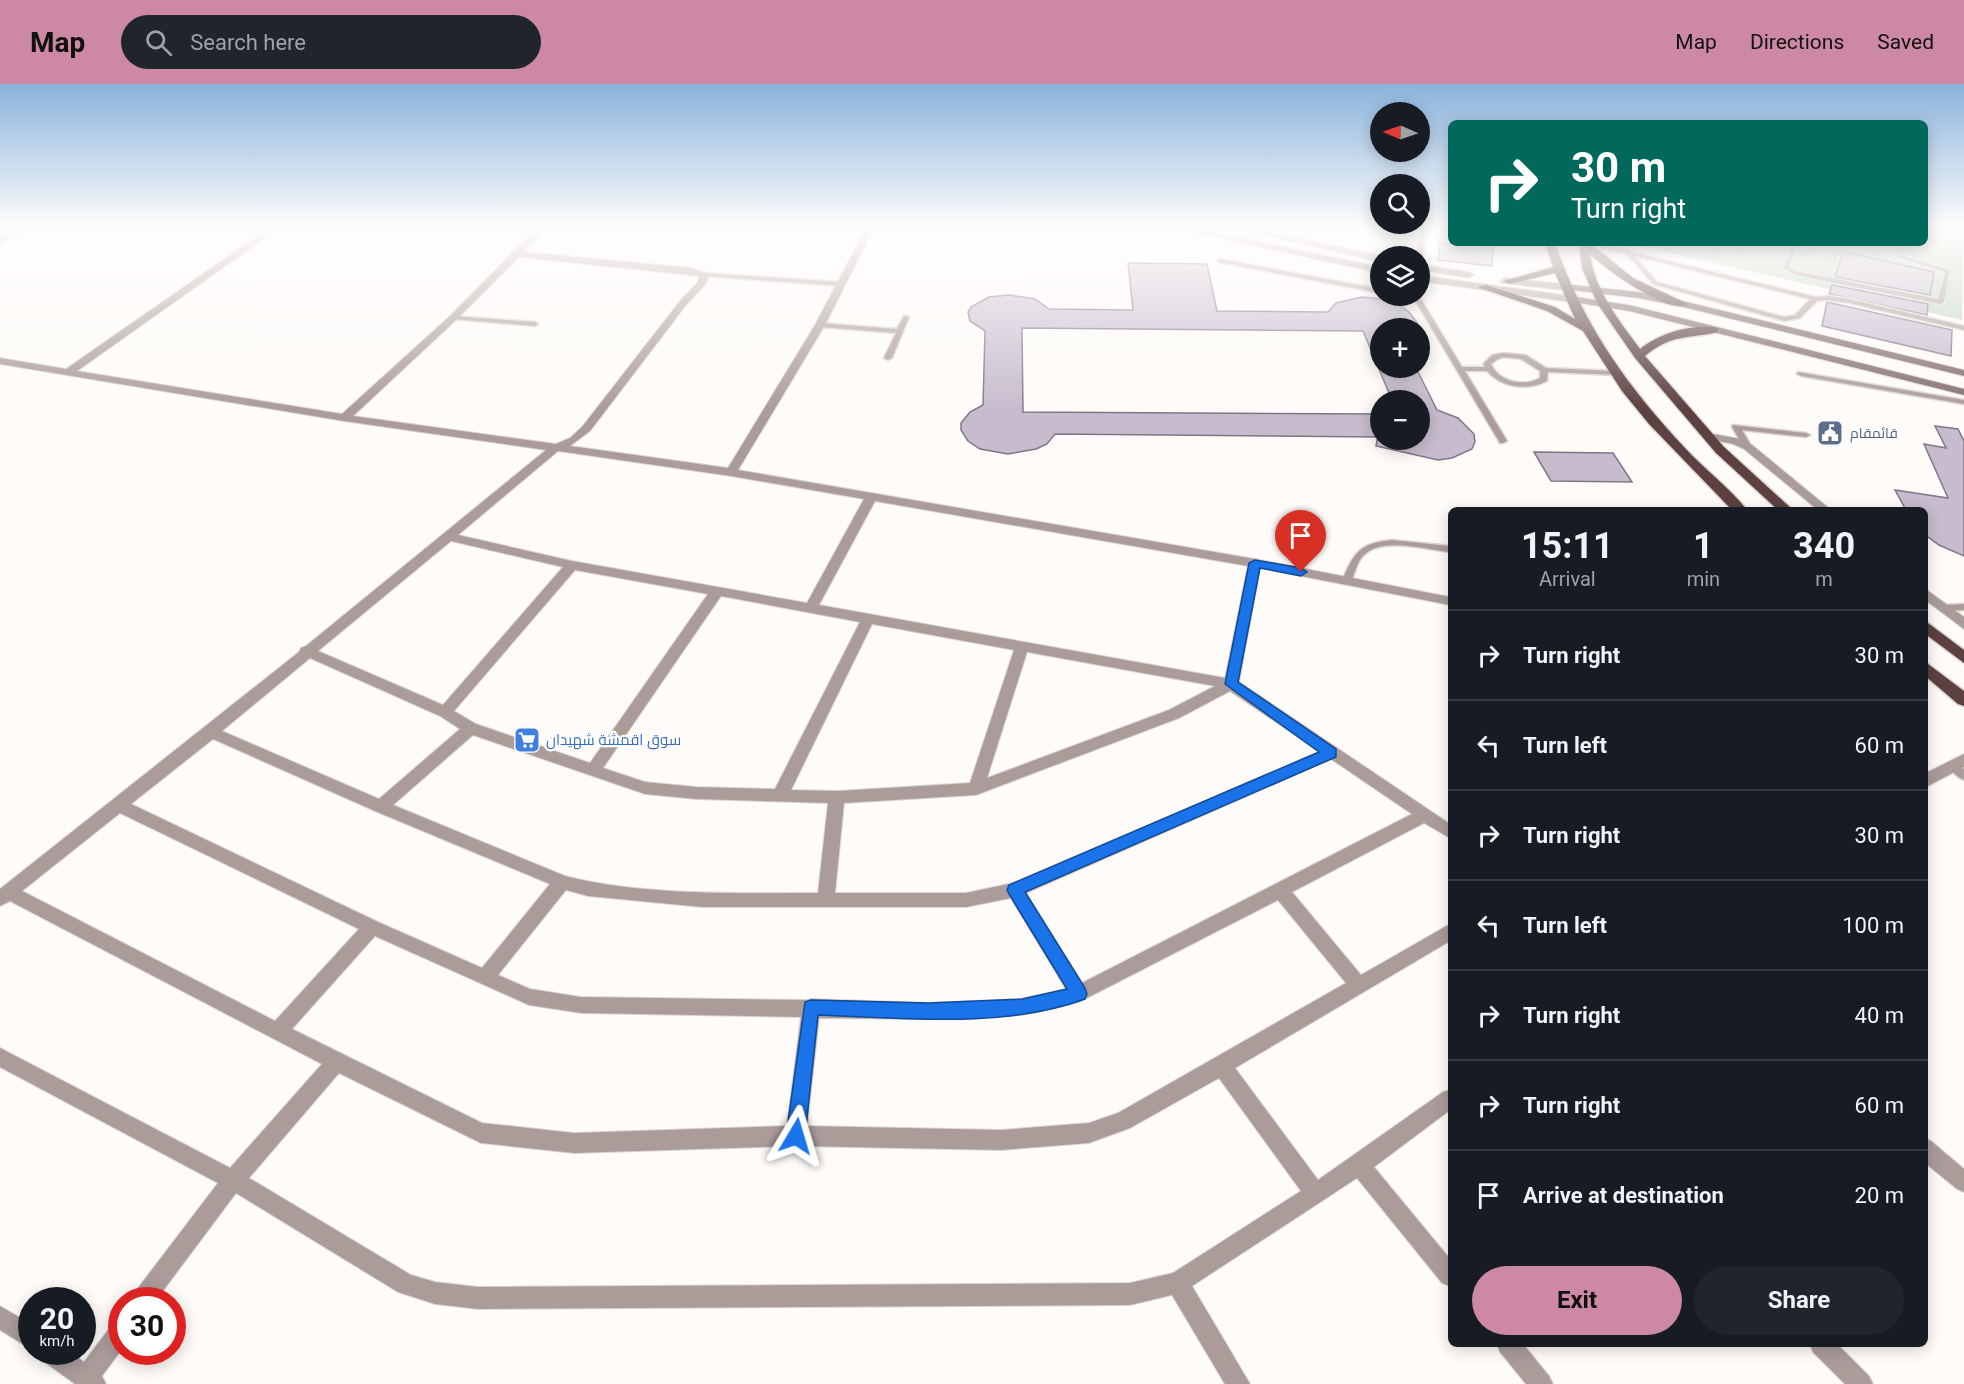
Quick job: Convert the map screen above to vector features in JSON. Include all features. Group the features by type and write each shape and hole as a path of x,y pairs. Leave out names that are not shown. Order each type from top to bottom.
{"highway":[{"path":"1487,289 1551,309 1586,329"},
{"path":"1565,289 1586,329 1616,373 1652,418 1706,478 1737,507"},
{"path":"1648,289 1683,304"},
{"path":"1597,290 1602,303 1639,356 1708,436 1783,507"},
{"path":"1639,356 1654,341 1667,335 1687,330 1714,330"},
{"path":"1928,628 1964,658"},
{"path":"1928,672 1964,700"}],"main road":[{"path":"1586,289 1638,294 1683,304 1964,373"},
{"path":"1570,299 1602,303 1964,392"}],"street":[{"path":"68,372 188,289"},
{"path":"344,418 482,289"},
{"path":"697,289 683,303 586,429 574,440 554,449 306,651 211,732 4,896 481,1133 574,1143 796,1136 1001,1140 1089,1133 1123,1121 1222,1066 1448,933"},
{"path":"731,472 820,325 839,289"},
{"path":"1494,289 1570,299"},
{"path":"0,361 344,418 731,472 1255,563 1448,601"},
{"path":"1708,436 1726,438 1748,447 1821,507"},
{"path":"811,607 871,497"},
{"path":"446,536 572,564 1231,684 1448,831"},
{"path":"1231,684 1255,563"},
{"path":"446,712 572,564"},
{"path":"594,769 718,590"},
{"path":"1928,595 1964,624"},
{"path":"780,795 868,619"},
{"path":"976,789 1022,646"},
{"path":"306,651 446,712 471,728 645,788 696,793 837,797 976,789 1174,714 1231,684"},
{"path":"381,807 471,728"},
{"path":"211,732 381,807 562,882 588,890 702,900 966,900 1015,890 1331,753"},
{"path":"1928,780 1961,767"},
{"path":"826,900 837,797"},
{"path":"117,805 372,927 529,997 581,1005 811,1007 928,1011 1011,1008 1079,994 1425,815"},
{"path":"485,978 562,882"},
{"path":"1279,889 1359,986"},
{"path":"1015,890 1079,994"},
{"path":"277,1032 372,927"},
{"path":"796,1136 811,1007"},
{"path":"0,1057 233,1180 406,1284 435,1293 478,1298 1130,1294 1177,1283 1359,1165 1448,1101"},
{"path":"153,1287 233,1180 336,1062"},
{"path":"1222,1066 1315,1193"},
{"path":"1928,1151 1964,1182"},
{"path":"1359,1165 1448,1273"},
{"path":"1177,1283 1238,1384"},
{"path":"0,1317 18,1329"},
{"path":"1510,1347 1541,1384"},
{"path":"1824,1347 1861,1384"},
{"path":"68,1365 90,1381 108,1352"}],"lane":[{"path":"1675,289 1770,316 1795,320 1803,315 1809,303 1816,299"},
{"path":"1775,289 1816,299 1839,298 1964,328"},
{"path":"1872,289 1941,302 1944,289"},
{"path":"1422,306 1503,441"},
{"path":"888,358 906,317"},
{"path":"453,318 535,324"},
{"path":"820,325 900,331"},
{"path":"1488,369 1487,364 1495,357 1512,356 1532,361 1544,370 1616,373"},
{"path":"1460,369 1488,369 1506,381 1525,384 1544,379 1544,370"},
{"path":"1801,374 1964,402"},
{"path":"1748,447 1736,427 1806,435"},
{"path":"1347,581 1360,553 1372,545 1390,543 1448,549"},
{"path":"1944,608 1964,607"}],"green space":[{"path":"1826,289 1963,289 1962,320"}],"building":[{"path":"1131,289 1212,289 1217,311 1328,312 1336,303 1362,297 1370,298 1370,306 1401,306 1414,318 1370,318 1370,348 1363,331 1022,328 1023,412 1370,414 1370,437 1055,434 1047,444 1036,449 1008,454 980,449 968,441 961,430 961,423 970,412 983,405 985,331 970,321 968,312 971,307 989,297 1009,295 1035,299 1049,309 1133,310"},
{"path":"1831,289 1851,289 1928,304 1927,315 1829,294"},
{"path":"1897,289 1931,289 1930,295"},
{"path":"1827,302 1952,330 1951,356 1822,326"},
{"path":"1383,378 1421,378 1427,390 1388,390"},
{"path":"1430,396 1437,410 1458,418 1474,434 1475,442 1472,449 1452,458 1438,460 1394,450 1430,450"},
{"path":"1935,426 1958,429 1964,441 1964,556 1939,545 1928,537 1928,507 1904,507 1895,490 1948,498 1924,444 1946,448"},
{"path":"1534,452 1613,453 1632,482 1551,481"}],"place":[{"name":"قائمقام","path":"1830,433"},
{"name":"سوق اقمشة شهيدان","path":"527,740"}],"route":[{"path":"796,1136 811,1007 928,1011 1022,1007 1079,994 1015,890 1331,753 1231,684 1255,563 1301,572"}]}
